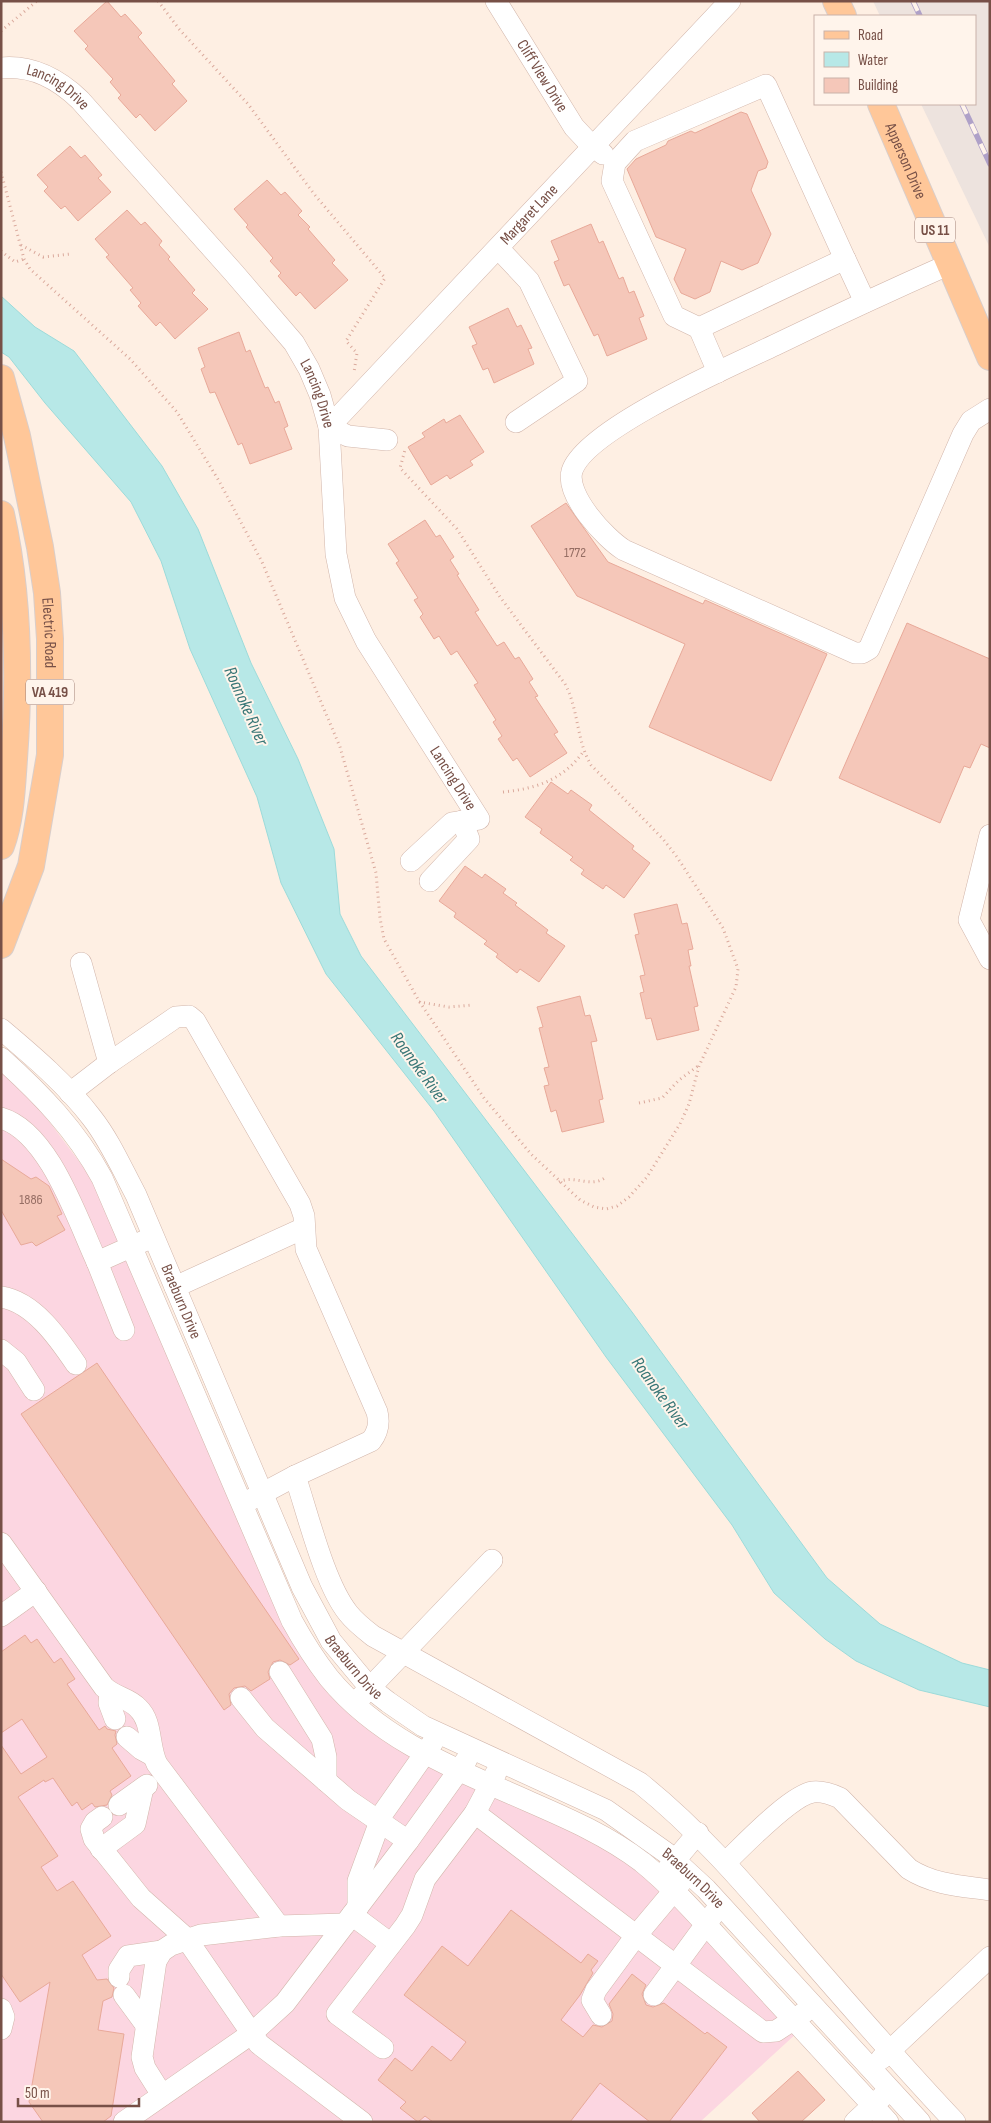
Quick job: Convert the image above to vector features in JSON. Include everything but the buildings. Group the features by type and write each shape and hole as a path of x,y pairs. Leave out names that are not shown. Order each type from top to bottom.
{"main road":[{"path":"836,1 843,15"},
{"name":"Apperson Drive","path":"881,105 990,357"},
{"name":"Electric Road","path":"1,378 17,436 47,593 50,639 50,755 31,866 1,945"},
{"name":"Electric Road","path":"1,514 10,553 17,639 16,736 12,790 1,846"}],"street":[{"name":"Cliff View Drive","path":"496,1 574,127 593,146 615,163"},
{"name":"Margaret Lane","path":"329,427 499,249 730,1"},
{"name":"Lancing Drive","path":"1,68 29,70 49,76 65,86 80,100 294,343 316,386 329,427 336,554 345,598 366,641 471,820"},
{"path":"718,372 699,328 674,316 612,181 615,163 635,141 766,85 864,302"},
{"path":"499,249 529,281 577,381 516,422"},
{"path":"699,328 845,259"},
{"path":"950,264 864,302 665,398 596,443 575,467 572,480 574,490 601,532 624,550 855,653 862,653 869,649 963,434 971,421 990,409"},
{"path":"329,427 348,436 387,440"},
{"path":"411,861 452,823 471,820 469,839 430,881"},
{"path":"990,835 969,920 990,959"},
{"path":"81,963 109,1063"},
{"path":"70,1093 109,1063 176,1017 189,1016 195,1021 300,1204 304,1216 306,1249 377,1412 379,1422 377,1433 371,1441 295,1476 242,1504"},
{"name":"Braeburn Drive","path":"1,1029 70,1093 92,1118 114,1153 154,1237 193,1334 302,1587 331,1641 370,1688 423,1726 606,1810 644,1835 721,1905 920,2122"},
{"name":"Braeburn Drive","path":"1,1058 52,1107 75,1134 95,1165 132,1246 292,1622 309,1652 329,1678 353,1704 378,1724 425,1753 584,1826 617,1845 667,1884 706,1923 888,2122"},
{"path":"1,1118 29,1135 51,1162 97,1262 124,1330"},
{"path":"95,1165 114,1153"},
{"path":"175,1287 304,1228"},
{"path":"97,1262 154,1237"},
{"path":"1,1297 30,1311 51,1329 76,1364"},
{"path":"172,1340 193,1334"},
{"path":"1,1350 16,1362 34,1390"},
{"path":"295,1476 336,1594 358,1623 373,1636 640,1784 698,1833 726,1862 890,2051 955,2122"},
{"path":"1,1543 110,1692 134,1704 144,1714 152,1755 279,1926"},
{"path":"353,1704 492,1560"},
{"path":"1,1616 36,1591"},
{"path":"280,1672 322,1739 326,1758 326,1781"},
{"path":"110,1692 109,1703 115,1719"},
{"path":"241,1698 265,1728 348,1800 408,1842"},
{"path":"352,1915 358,1880 383,1813 439,1734"},
{"path":"127,1737 141,1749 152,1755"},
{"path":"124,2122 251,2034 285,2003 408,1842 474,1750"},
{"path":"383,2048 337,2014 412,1915 425,1879 474,1813 502,1762"},
{"path":"119,1805 164,1773"},
{"path":"101,1849 135,1824 143,1788"},
{"path":"726,1862 771,1819 800,1796 812,1792 826,1792 840,1798 909,1869 922,1878 990,1890"},
{"path":"474,1813 635,1937 763,2032 776,2031 794,2021 814,2005"},
{"path":"102,1817 92,1829 94,1838 101,1849 141,1898 186,1938 259,2044 362,2122"},
{"path":"601,2015 592,2000 596,1990 635,1937 667,1884 681,1867 698,1833"},
{"path":"654,1995 721,1905"},
{"path":"146,2025 121,1986 122,1962 128,1956 162,1951 186,1938 352,1915 391,1944"},
{"path":"162,1951 156,1961 142,2057 145,2068 162,2095"},
{"path":"872,2068 990,1957"},
{"path":"1,2009 4,2017 1,2029"},
{"path":"855,2122 891,2089"}],"path":[{"path":"1,31 37,1"},
{"path":"158,1 179,29 248,104 314,194 385,278 346,341 357,353 353,380 364,391"},
{"path":"20,245 43,257 72,254"},
{"path":"1,251 16,262 24,259"},
{"path":"502,792 529,789 553,780 583,752"},
{"path":"419,1001 449,1007 473,1005"},
{"path":"639,1104 662,1098 679,1080 699,1066"},
{"path":"559,1182 569,1179 600,1182 606,1177"}],"shaded area":[{"path":"873,1 990,1 990,248 921,105 976,105 976,15 880,15"},
{"path":"1,1071 39,1108 90,1176 303,1655 397,1745 596,1838 671,1892 798,2032 700,2122 1,2122"}],"water":[{"name":"Roanoke River","path":"1,296 35,327 74,351 162,466 198,529 251,663 298,759 334,849 340,914 361,956 632,1312 827,1578 880,1624 962,1663 990,1670 990,1707 919,1690 856,1661 825,1639 774,1593 732,1525 606,1357 434,1111 326,974 281,883 257,797 190,649 161,561 131,502 45,403 9,357 1,352"}],"railway":[{"path":"913,1 920,15"},
{"path":"962,105 990,164"}]}
